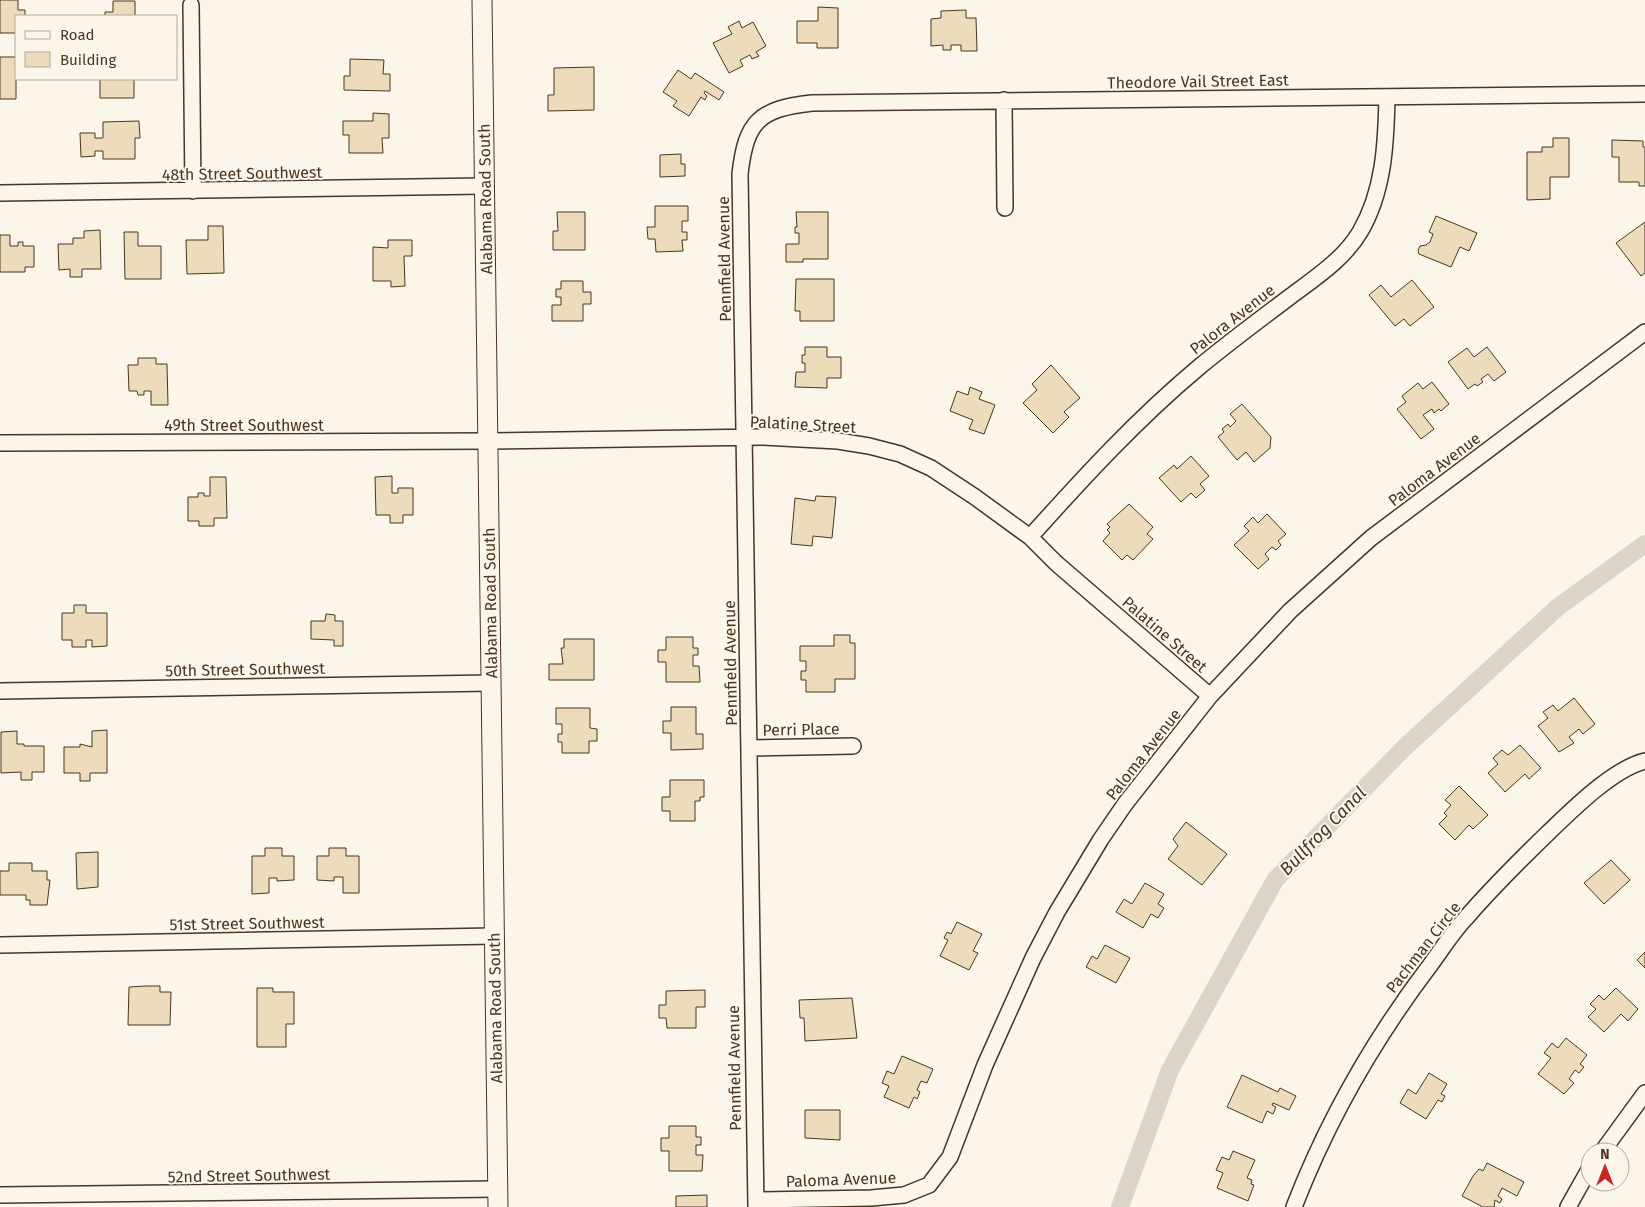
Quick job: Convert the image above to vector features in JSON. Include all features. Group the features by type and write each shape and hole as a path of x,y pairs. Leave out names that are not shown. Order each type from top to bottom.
{"street":[{"name":"Alabama Road South","path":"482,0 498,1198"},
{"path":"191,5 193,191"},
{"name":"Theodore Vail Street East","path":"756,122 773,110 812,103 1645,94"},
{"name":"Palora Avenue","path":"1030,537 1111,449 1185,379 1345,252 1359,234 1377,195 1382,175 1387,97"},
{"path":"1004,100 1004,208"},
{"name":"Pennfield Avenue","path":"756,122 744,145 740,174 750,748 752,1058 756,1203"},
{"name":"48th Street Southwest","path":"0,193 484,186"},
{"name":"Paloma Avenue","path":"756,1203 904,1195 928,1185 950,1157 985,1065 1033,958 1057,912 1101,839 1125,804 1210,696 1290,611 1356,550 1645,332"},
{"name":"Palatine Street","path":"488,441 783,437 838,441 900,454 931,468 1030,537 1056,563 1210,696"},
{"name":"49th Street Southwest","path":"0,443 488,441"},
{"name":"50th Street Southwest","path":"0,691 491,682"},
{"name":"Perri Place","path":"750,748 853,746"},
{"name":"Pachman Circle","path":"1294,1207 1315,1155 1365,1059 1403,1000 1464,920 1581,803 1612,778 1635,763 1645,761"},
{"name":"51st Street Southwest","path":"0,945 494,936"},
{"path":"1609,1142 1645,1094"},
{"path":"1568,1207 1580,1186"},
{"name":"52nd Street Southwest","path":"0,1195 498,1198"}],"building":[{"path":"0,0 18,0 18,10 25,10 25,15 15,15 15,33 0,33"},
{"path":"113,1 135,1 135,15 105,15 105,12 113,12"},
{"path":"818,7 838,8 838,48 817,48 817,43 797,43 797,21 818,21"},
{"path":"966,10 966,18 976,18 977,51 961,51 961,45 951,45 951,50 943,50 943,45 931,46 931,19 941,18 941,11"},
{"path":"739,21 742,28 753,22 766,46 756,52 759,56 752,59 750,55 740,60 743,66 729,73 713,43 732,34 728,27"},
{"path":"0,57 15,57 16,99 0,99"},
{"path":"350,59 384,60 383,74 390,74 390,91 344,90 344,76 350,76"},
{"path":"594,67 594,110 548,111 548,95 554,95 554,68"},
{"path":"678,70 691,79 695,73 724,92 719,100 705,91 704,93 707,96 705,100 701,97 689,116 673,106 677,101 663,92"},
{"path":"100,80 134,80 134,98 100,98"},
{"path":"373,113 389,114 389,138 382,138 383,153 349,153 349,135 343,135 343,121 373,121"},
{"path":"139,121 140,138 135,138 135,159 103,159 103,151 95,151 95,156 81,157 80,133 95,133 95,138 103,138 103,122"},
{"path":"1553,138 1569,138 1569,177 1550,177 1550,199 1527,200 1527,152 1542,152 1542,147 1553,147"},
{"path":"1612,140 1643,141 1643,147 1645,147 1645,186 1639,186 1639,182 1619,182 1619,157 1612,157"},
{"path":"681,154 681,164 685,164 685,176 660,177 660,155"},
{"path":"655,206 688,206 688,221 682,221 682,232 687,232 687,240 682,240 683,251 656,252 655,239 648,239 647,227 655,227"},
{"path":"557,212 585,212 585,250 553,250 553,231 558,231"},
{"path":"796,212 828,212 828,259 803,259 803,262 786,262 786,244 799,244 799,233 795,233 795,227 797,227"},
{"path":"1436,216 1477,233 1469,251 1460,247 1451,267 1419,254 1420,246 1430,242 1433,234 1429,232"},
{"path":"1645,222 1645,273 1641,276 1616,243"},
{"path":"208,226 223,226 224,273 187,274 186,240 208,240"},
{"path":"100,230 101,269 82,269 82,277 70,277 70,269 59,270 58,244 73,244 73,238 84,238 84,231"},
{"path":"124,232 138,232 138,246 161,246 161,279 125,279"},
{"path":"0,235 10,235 10,246 18,246 18,242 23,242 23,246 34,246 34,267 25,267 25,272 0,272"},
{"path":"388,240 412,240 412,256 404,256 405,286 391,287 391,281 373,281 373,247 388,248"},
{"path":"796,279 834,279 834,321 800,321 800,311 795,311"},
{"path":"1412,280 1434,307 1410,326 1404,319 1395,326 1369,295 1381,285 1391,297"},
{"path":"561,281 583,281 583,292 591,292 591,304 583,304 583,321 552,321 552,305 561,305 561,297 556,297 556,289 561,289"},
{"path":"805,347 827,347 827,357 841,357 841,378 827,378 827,388 795,387 796,372 805,372 805,363 802,363 802,355 805,355"},
{"path":"1487,347 1506,372 1494,381 1488,374 1481,379 1483,382 1477,386 1475,384 1468,389 1448,362 1467,348 1474,357"},
{"path":"138,358 156,358 156,364 167,364 168,405 151,405 151,391 144,391 144,395 138,395 137,391 129,391 128,365 138,365"},
{"path":"1051,365 1080,398 1064,412 1069,417 1053,433 1023,403 1037,390 1032,384"},
{"path":"1432,382 1449,404 1441,411 1439,409 1434,413 1432,409 1423,415 1434,429 1421,439 1397,409 1406,402 1402,396 1418,383 1423,389"},
{"path":"970,387 982,392 979,399 995,405 984,434 969,429 973,420 950,411 957,391 968,395"},
{"path":"1242,404 1271,437 1270,448 1254,462 1246,452 1237,460 1218,437 1224,432 1222,429 1228,424 1230,427 1236,421 1230,414"},
{"path":"1191,456 1209,476 1200,484 1205,490 1196,498 1191,493 1181,502 1159,478 1174,465 1177,469"},
{"path":"392,476 392,493 398,493 398,488 413,488 413,515 403,515 403,523 390,523 390,515 376,515 375,477"},
{"path":"210,477 226,477 227,518 214,518 214,526 199,526 199,521 188,521 188,497 198,497 198,493 210,496"},
{"path":"816,496 836,497 832,538 813,536 812,546 791,544 795,498 815,501"},
{"path":"1129,504 1153,527 1147,534 1153,539 1133,560 1127,555 1122,560 1103,541 1110,533 1107,530 1110,527 1107,524"},
{"path":"1267,514 1286,534 1278,541 1281,545 1276,550 1272,547 1265,554 1269,559 1258,569 1234,545 1249,531 1244,526 1253,517 1258,523"},
{"path":"74,605 86,605 86,613 107,613 107,646 92,647 92,640 86,640 86,647 72,647 72,640 62,640 62,613 74,613"},
{"path":"326,614 335,615 335,621 343,621 343,646 334,646 334,640 311,639 311,621 325,621"},
{"path":"834,635 850,635 850,643 855,643 855,679 835,679 835,692 806,692 806,680 801,680 801,671 806,671 806,661 800,661 800,646 834,646"},
{"path":"666,637 693,637 693,648 698,648 698,655 693,655 693,666 699,666 700,682 666,682 666,662 658,662 658,650 666,650"},
{"path":"564,639 594,639 594,680 549,680 549,664 563,664 561,648 564,648"},
{"path":"1574,698 1595,724 1583,734 1579,729 1569,737 1574,743 1559,752 1538,726 1548,718 1543,712 1553,705 1558,711"},
{"path":"671,707 696,707 696,734 703,734 703,749 671,750 671,733 663,733 663,721 671,721"},
{"path":"556,708 590,708 590,728 597,729 597,741 589,741 589,753 562,753 562,742 558,742 558,734 562,734 562,724 556,724"},
{"path":"107,730 107,773 90,773 90,781 80,781 80,773 64,773 64,747 80,747 80,744 92,747 92,731"},
{"path":"17,731 17,744 44,746 44,772 32,772 32,780 21,780 21,772 1,773 1,732"},
{"path":"1520,745 1541,768 1529,779 1525,774 1505,792 1488,773 1498,764 1493,758 1502,750 1508,755"},
{"path":"670,780 704,780 704,797 700,797 700,801 695,801 695,821 670,821 670,811 662,811 662,797 670,797"},
{"path":"1459,786 1488,815 1473,829 1469,825 1455,840 1439,824 1447,816 1444,813 1451,805 1445,800"},
{"path":"1186,822 1227,854 1202,885 1168,859 1178,846 1173,839"},
{"path":"265,848 282,848 282,856 294,856 294,880 277,881 277,878 269,878 269,893 252,894 252,856 265,856"},
{"path":"329,848 346,848 346,856 359,856 359,893 343,893 343,877 334,877 334,881 317,880 317,856 329,856"},
{"path":"98,852 98,887 77,889 76,853"},
{"path":"1611,860 1630,880 1604,904 1584,883"},
{"path":"9,863 32,863 32,871 47,871 47,880 50,880 47,905 30,905 30,900 26,900 26,895 0,895 0,871 9,871"},
{"path":"1145,883 1164,894 1158,904 1164,908 1158,918 1151,914 1143,928 1116,912 1124,899 1132,904"},
{"path":"957,922 982,934 973,951 978,953 969,970 940,956 948,940 944,938 947,932 951,934"},
{"path":"1105,945 1130,958 1116,983 1086,967 1092,956 1097,959"},
{"path":"1645,952 1645,968 1637,960"},
{"path":"160,986 160,992 171,992 170,1025 128,1025 129,987"},
{"path":"257,988 273,988 273,992 294,992 294,1024 286,1024 286,1047 257,1047"},
{"path":"1616,988 1638,1009 1628,1021 1621,1014 1604,1032 1588,1017 1596,1009 1590,1004 1599,995 1604,1000"},
{"path":"705,990 705,1007 696,1007 696,1028 667,1028 666,1018 659,1018 659,1005 666,1005 666,991"},
{"path":"852,998 857,1038 805,1041 804,1018 800,1018 799,1000"},
{"path":"1566,1038 1587,1055 1580,1064 1584,1067 1579,1073 1575,1070 1569,1079 1574,1083 1564,1094 1538,1074 1551,1058 1544,1053 1552,1043 1558,1048"},
{"path":"902,1056 933,1069 927,1083 921,1081 917,1090 920,1092 917,1099 914,1097 909,1108 884,1097 889,1086 882,1083 887,1071 894,1074"},
{"path":"1429,1073 1447,1084 1441,1094 1445,1096 1442,1102 1438,1100 1426,1119 1400,1103 1408,1089 1416,1094"},
{"path":"1242,1075 1278,1092 1280,1088 1296,1096 1289,1110 1273,1103 1272,1105 1276,1107 1273,1114 1267,1111 1262,1123 1227,1107"},
{"path":"805,1110 840,1110 840,1140 805,1138"},
{"path":"669,1126 696,1126 696,1137 701,1137 701,1145 696,1145 696,1155 703,1155 702,1171 669,1171 669,1151 661,1151 661,1138 669,1138"},
{"path":"1233,1151 1255,1160 1247,1178 1252,1180 1251,1184 1254,1185 1248,1201 1217,1188 1223,1173 1216,1170 1222,1157 1229,1160"},
{"path":"1487,1163 1524,1182 1517,1196 1502,1188 1498,1196 1502,1199 1500,1203 1495,1200 1494,1207 1483,1207 1462,1196 1473,1176 1479,1169 1483,1171"},
{"path":"707,1195 707,1207 676,1207 676,1196"}],"waterway":[{"name":"Bullfrog Canal","path":"1120,1207 1170,1070 1275,880 1404,748 1558,607 1645,544"}]}
